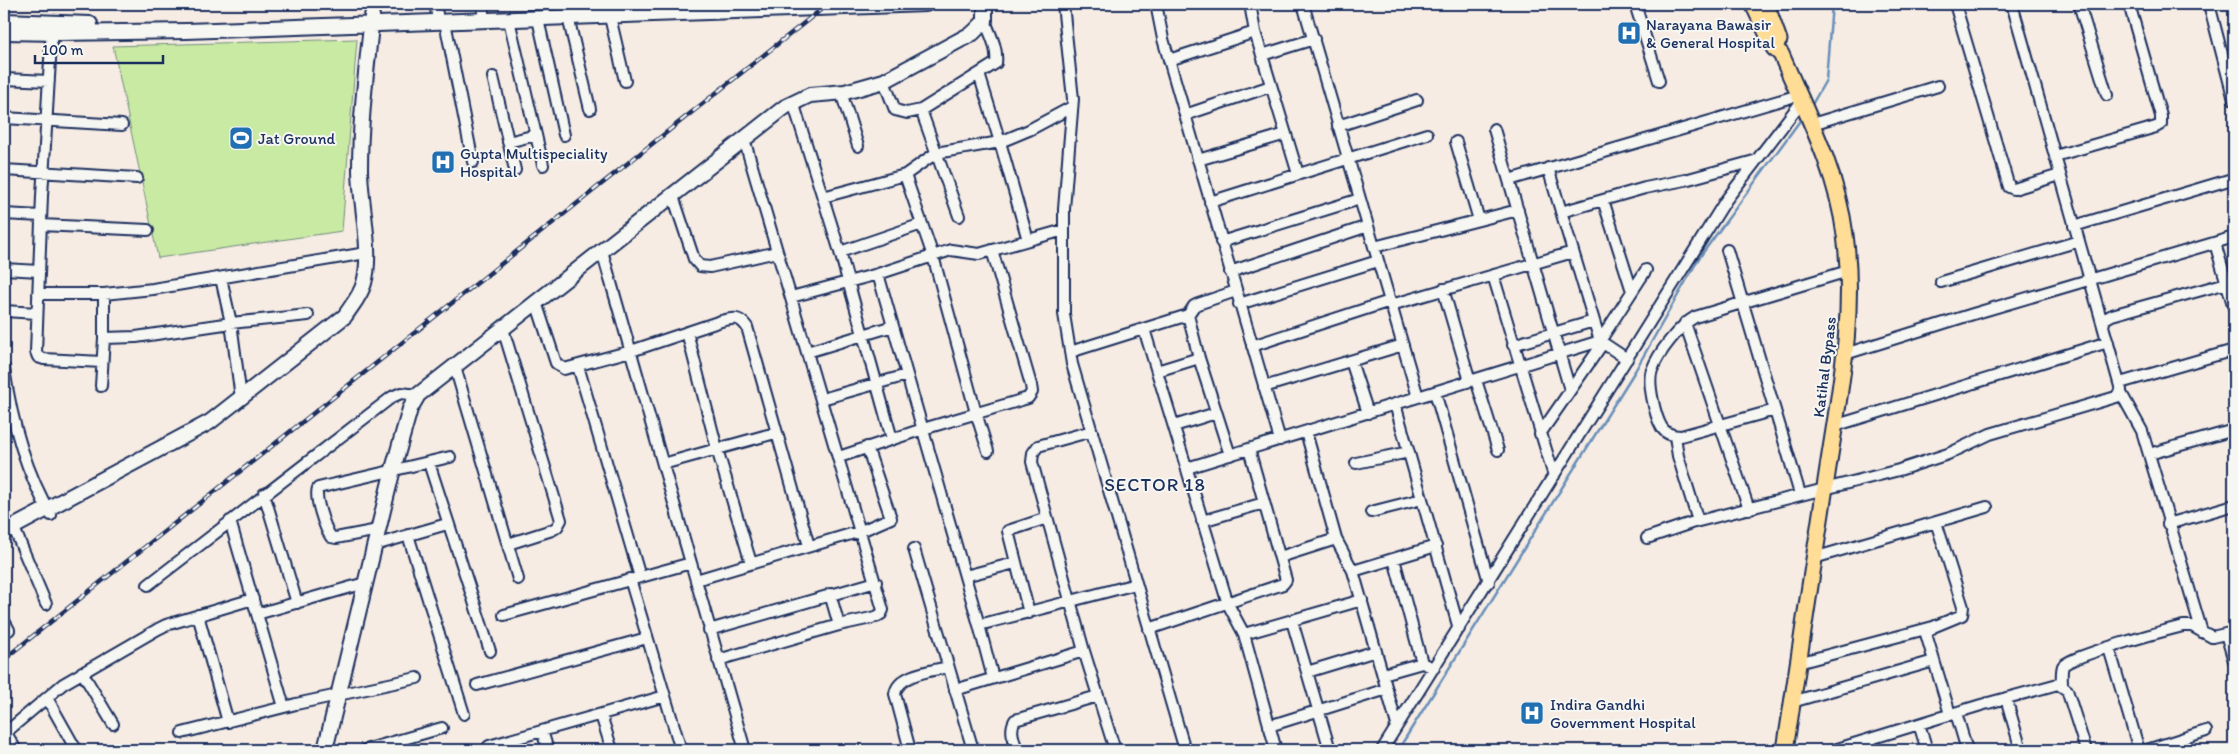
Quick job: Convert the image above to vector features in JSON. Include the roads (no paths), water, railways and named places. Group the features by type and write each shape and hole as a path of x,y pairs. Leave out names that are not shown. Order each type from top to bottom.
{"main road":[{"path":"4,32 87,24 261,24 372,15 439,13 483,8 589,10 700,4"},
{"path":"439,13 509,20 568,18 589,10 610,17 926,4"},
{"path":"325,750 393,470 410,410 418,395 793,102 810,95 842,92 884,81 973,33 985,21 986,4"},
{"name":"Katihal Bypass","path":"1753,4 1774,48 1781,54 1811,121 1836,194 1845,234 1848,271 1846,354 1785,750"},
{"path":"1766,4 1781,46 1781,54"},
{"path":"8,534 49,512 149,465 192,441 204,431 210,422 345,316 358,298 364,284 366,254 360,168 372,15"},
{"path":"4,21 52,28"}],"street":[{"path":"1063,4 1072,107 1064,230 1064,314 1070,352 1185,750"},
{"path":"1156,4 1184,115 1280,440"},
{"path":"1250,4 1255,32 1298,174"},
{"path":"1303,4 1418,397"},
{"path":"1635,4 1659,81"},
{"path":"1955,4 2009,187 2014,189 2060,175"},
{"path":"2012,4 2120,388 2138,422 2149,454 2168,524 2202,632"},
{"path":"2079,4 2107,95"},
{"path":"2054,156 2161,124 2161,116 2129,4"},
{"path":"2209,4 2234,100"},
{"path":"439,13 473,162"},
{"path":"610,17 625,81"},
{"path":"568,18 590,109"},
{"path":"538,19 564,135"},
{"path":"509,20 544,165"},
{"path":"884,81 895,110 907,113 921,110 996,63 997,56 985,21"},
{"path":"52,28 43,173 36,352 38,357 44,359 102,362"},
{"path":"1169,60 1255,32"},
{"path":"1262,55 1314,39"},
{"path":"979,74 1028,240"},
{"path":"492,77 515,170"},
{"path":"4,79 49,82"},
{"path":"1184,115 1271,86"},
{"path":"1811,121 1938,86"},
{"path":"842,92 858,146"},
{"path":"1382,750 1489,582 1726,200 1801,99"},
{"path":"1509,180 1801,99"},
{"path":"1338,126 1417,100"},
{"path":"793,102 840,252 892,439"},
{"path":"823,197 905,175 936,153 1000,142 1029,130 1072,107"},
{"path":"921,110 959,216"},
{"path":"4,118 122,125"},
{"path":"1494,129 1570,390"},
{"path":"1198,160 1286,134"},
{"path":"1210,202 1348,157 1427,134"},
{"path":"508,142 536,135"},
{"path":"718,660 839,625 876,617 883,610 744,139"},
{"path":"1456,142 1479,220"},
{"path":"1561,212 1754,161"},
{"path":"1548,168 1601,342 1627,359"},
{"path":"4,170 137,178"},
{"path":"905,175 932,256 988,451"},
{"path":"2074,226 2232,179"},
{"path":"673,196 694,259 700,266 710,267 778,252"},
{"path":"1221,242 1360,199"},
{"path":"1603,200 1632,291"},
{"path":"1374,247 1518,210"},
{"path":"4,214 41,220 148,230"},
{"path":"840,252 922,224"},
{"path":"1230,272 1368,226"},
{"path":"791,297 878,274 951,250 972,255 1064,230"},
{"path":"1846,354 2234,237"},
{"path":"1941,282 2079,241"},
{"path":"2215,243 2231,282 2234,308"},
{"path":"839,457 923,429 1028,398 1032,392 992,250"},
{"path":"1727,250 1800,494"},
{"path":"602,251 745,750"},
{"path":"1252,346 1390,303 1573,252"},
{"path":"38,294 104,294 153,289 366,254"},
{"path":"1239,304 1378,261"},
{"path":"4,269 39,270"},
{"path":"1540,434 1646,270"},
{"path":"1775,410 1681,436 1674,436 1661,426 1650,384 1650,377 1656,362 1685,323 1695,317 1848,271"},
{"path":"878,274 979,625 992,678"},
{"path":"1493,274 1519,366 1554,476"},
{"path":"221,278 231,323 241,398"},
{"path":"2103,326 2105,319 2112,315 2231,282"},
{"path":"1443,289 1498,450"},
{"path":"1070,352 1188,315 1194,306 1198,304 1236,292"},
{"path":"101,386 104,294"},
{"path":"536,302 556,363 564,369 631,351 734,318 743,322 747,328 775,433 809,546"},
{"path":"4,311 37,313"},
{"path":"104,338 136,337 231,323 308,315"},
{"path":"1188,315 1199,358 1230,455"},
{"path":"1513,344 1594,321"},
{"path":"1685,323 1722,425 1749,509"},
{"path":"808,352 893,326"},
{"path":"503,329 560,520 557,527 552,530 508,544"},
{"path":"1144,329 1228,604 1244,634 1276,750"},
{"path":"686,332 717,449 751,563"},
{"path":"1186,468 1601,342"},
{"path":"1834,426 2108,342"},
{"path":"1264,388 1403,345"},
{"path":"1648,538 1698,521 1900,470 1948,454 1990,434 2101,403 2120,388 2234,350"},
{"path":"1157,371 1199,358"},
{"path":"1350,361 1368,413"},
{"path":"578,366 635,578 648,638 681,750"},
{"path":"455,367 518,579"},
{"path":"4,368 8,398 22,449 49,512"},
{"path":"822,399 907,374"},
{"path":"1435,392 1489,582"},
{"path":"148,585 392,397 401,393 418,395"},
{"path":"1395,404 1459,629"},
{"path":"1174,426 1216,413"},
{"path":"2149,454 2234,430"},
{"path":"1092,431 1038,446 1033,453 1032,462 1070,603 1115,750"},
{"path":"1306,432 1336,539 1353,571 1397,725"},
{"path":"663,464 775,433"},
{"path":"1674,436 1678,456 1698,521"},
{"path":"696,580 861,531 891,518 868,447"},
{"path":"1149,629 1228,604 1283,584 1286,580 1249,449"},
{"path":"1356,463 1409,452"},
{"path":"378,530 336,538 331,537 327,531 316,492 318,488 323,485 450,457"},
{"path":"429,463 490,652"},
{"path":"264,494 297,603"},
{"path":"1371,512 1422,499"},
{"path":"1202,521 1264,503"},
{"path":"2168,524 2234,505"},
{"path":"1814,558 1987,507"},
{"path":"1029,613 1008,531 1047,518"},
{"path":"230,521 284,707"},
{"path":"1798,663 1932,627 1962,615 1964,610 1936,522"},
{"path":"375,544 448,524"},
{"path":"8,534 46,604"},
{"path":"408,535 464,714"},
{"path":"1280,557 1336,539"},
{"path":"1353,571 1436,546"},
{"path":"914,549 973,750"},
{"path":"1394,558 1422,662"},
{"path":"504,615 691,563"},
{"path":"965,576 1016,563"},
{"path":"710,630 876,582"},
{"path":"257,614 365,583"},
{"path":"979,625 1070,603 1136,584"},
{"path":"830,594 839,625"},
{"path":"16,750 5,733 82,672 166,624 253,599"},
{"path":"1244,634 1362,600"},
{"path":"198,615 228,722"},
{"path":"4,620 9,630"},
{"path":"1292,621 1330,750"},
{"path":"2062,685 2062,668 2067,662 2183,626 2192,626 2212,637 2230,633 2234,661"},
{"path":"1932,627 1926,634 1967,750"},
{"path":"477,685 648,638"},
{"path":"2109,648 2139,750"},
{"path":"955,690 1084,651"},
{"path":"1307,672 1376,651"},
{"path":"1792,702 1934,661"},
{"path":"1383,674 1422,662 1434,668"},
{"path":"909,750 895,694 896,688 904,680 948,667"},
{"path":"82,672 113,724"},
{"path":"182,734 284,707 416,678"},
{"path":"1834,750 1870,745 1919,724 2055,684 2062,685 2067,690 2086,750"},
{"path":"1268,726 1387,689"},
{"path":"486,750 489,746 665,696"},
{"path":"1017,750 1012,731 1015,720 1098,696"},
{"path":"47,698 74,746"},
{"path":"2006,698 2021,750"},
{"path":"601,715 612,750"},
{"path":"1919,724 1927,750"},
{"path":"366,750 442,728"},
{"path":"542,731 548,750"},
{"path":"2146,750 2206,731"}],"waterway":[{"path":"1810,108 1826,80 1832,4"},
{"path":"1398,750 1635,371 1699,258 1802,118"}],"railway":[{"path":"4,659 828,4"}],"place":[{"name":"Narayana Bawasir & General Hospital","path":"1629,33"},
{"name":"Jat Ground","path":"241,138"},
{"name":"Gupta Multispeciality Hospital","path":"443,162"},
{"name":"Indira Gandhi Government Hospital","path":"1532,713"}],"district":[{"name":"SECTOR 18","path":"1155,484"}]}
